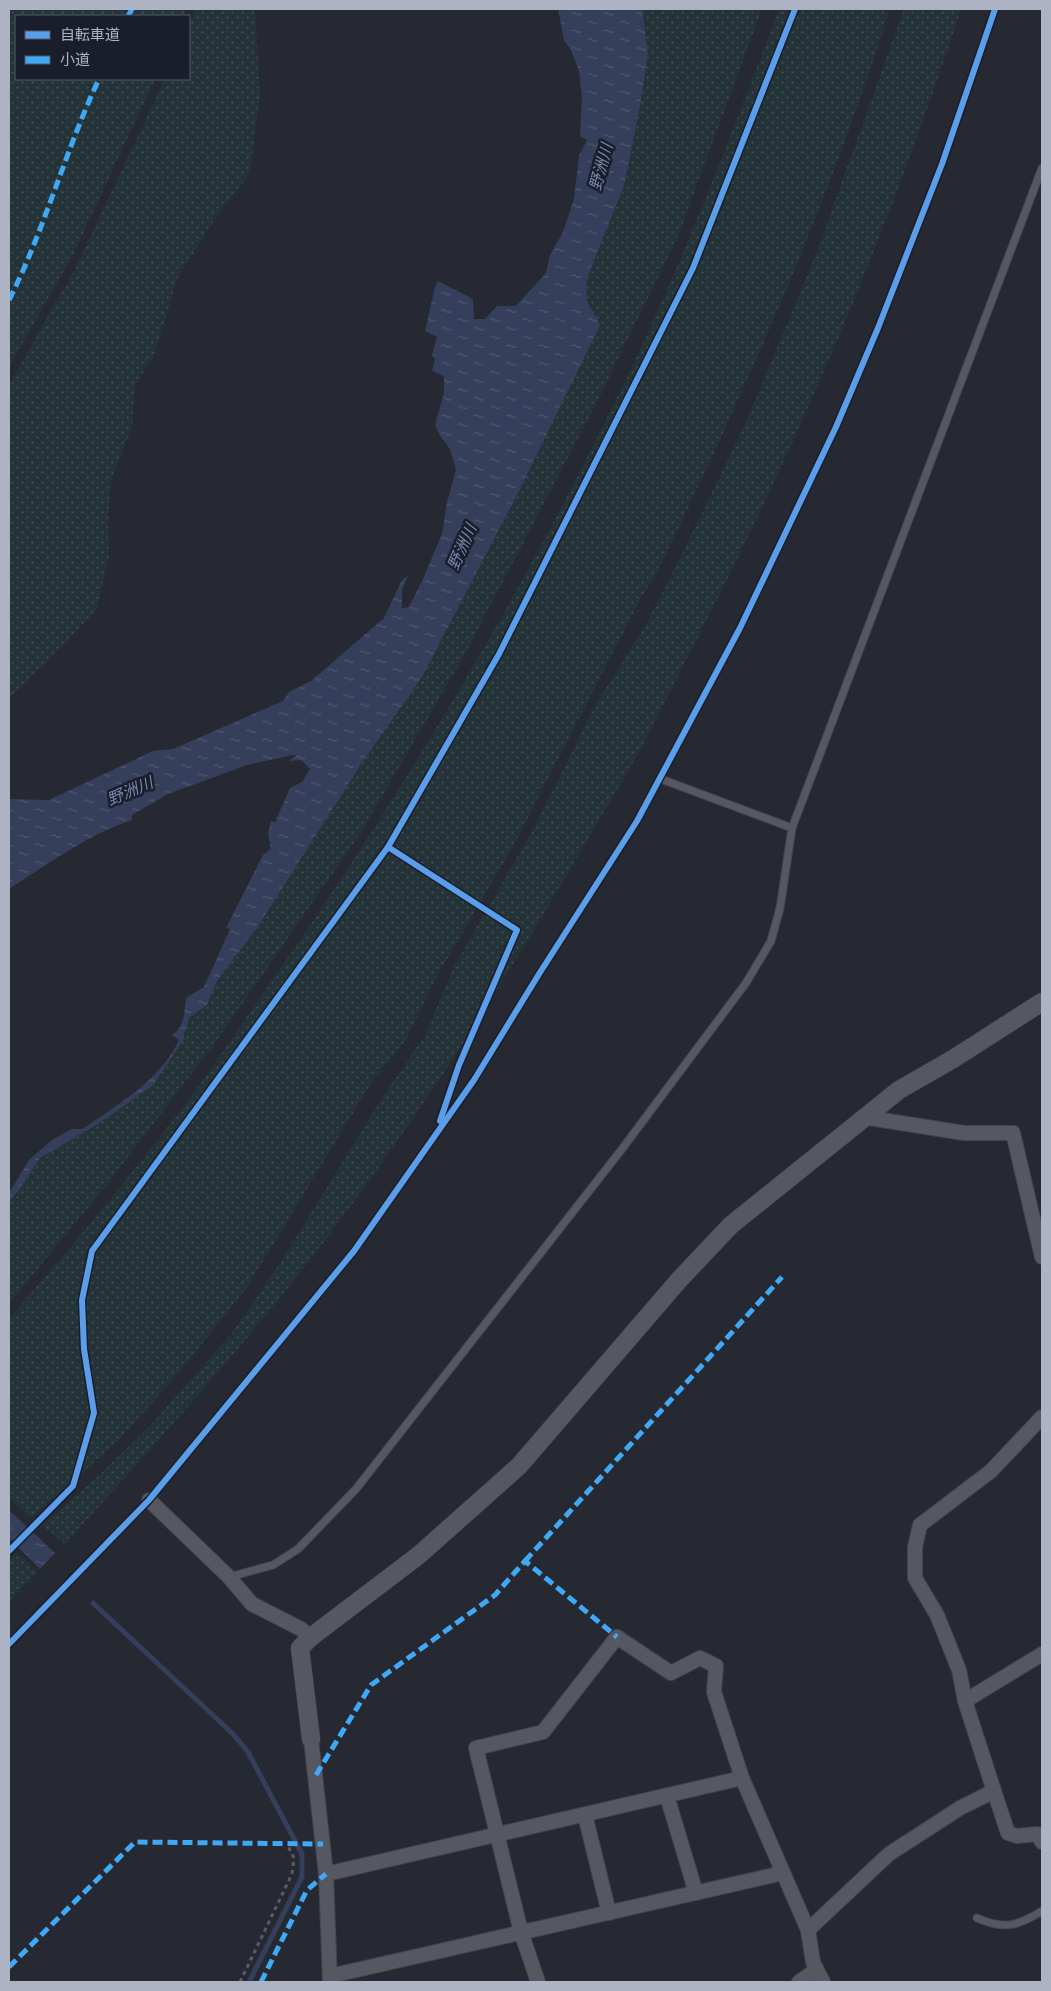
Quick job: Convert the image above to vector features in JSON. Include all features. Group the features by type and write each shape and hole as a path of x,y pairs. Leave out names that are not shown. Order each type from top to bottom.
{"street":[{"path":"783,1873 521,1932 330,1979 326,1874 300,1648 311,1637 418,1555 519,1466 679,1280 731,1225 863,1117 899,1090 953,1059 1042,1002"},
{"path":"863,1117 964,1133 1012,1132 1042,1257"},
{"path":"1042,1417 991,1471 920,1525 915,1547 915,1578 937,1615 958,1670 965,1701 1008,1833 1016,1836 1037,1834 1042,1842"},
{"path":"149,1500 229,1577 252,1604 301,1629 311,1637"},
{"path":"538,1982 521,1932 476,1748 543,1732 617,1637 671,1673 700,1658 716,1666 714,1692 742,1778 808,1930 816,1970 823,1982"},
{"path":"965,1701 1042,1654"},
{"path":"326,1874 498,1836 742,1778"},
{"path":"808,1930 889,1854 960,1808 994,1791"},
{"path":"667,1796 696,1893"},
{"path":"585,1815 609,1913"},
{"path":"799,1982 816,1970"}],"lane":[{"path":"229,1577 273,1564 298,1549 356,1489 622,1150 746,983 771,941 780,908 792,828 1042,168"},
{"path":"661,779 792,828"},
{"path":"977,1918 992,1925 1006,1926 1024,1923 1042,1911"}],"path":[{"path":"240,1982 292,1874 294,1858 287,1844"}],"shaded area":[{"path":"9,9 186,9 183,15 15,15 15,80 155,80 73,255 9,367"},
{"path":"195,9 255,9 260,94 250,173 215,219 178,277 154,356 135,385 132,427 111,480 108,521 109,556 97,609 49,660 9,698 9,385 75,269 165,80 190,80 190,21"},
{"path":"642,9 762,9 677,239 593,410 464,656 360,834 220,1036 110,1181 9,1304 9,1201 19,1190 40,1158 103,1121 153,1085 184,1035 190,1017 207,1005 217,981 259,925 361,763 422,677 468,587 592,310 586,299 587,278 624,186 648,53"},
{"path":"779,9 890,9 840,155 783,298 721,438 655,577 643,594 515,843 439,973 406,1040 373,1080 248,1286 183,1368 118,1441 31,1518 9,1498 9,1319 123,1183 208,1073 365,842 460,689 548,532 590,452 651,327 690,237"},
{"path":"904,9 961,9 905,171 842,330 808,408 735,563 639,752 571,868 470,1032 362,1191 284,1293 231,1357 65,1544 42,1525 96,1478 149,1427 232,1333 279,1265 384,1095 427,1032 453,968 534,828 596,704 644,628 748,418 816,254"},
{"path":"17,1552 38,1572 9,1602 9,1560"}],"water":[{"name":"野洲川","path":"558,9 642,9 648,53 640,106 624,186 587,278 586,299 600,325 518,493 422,677 361,764 259,925 217,981 207,1005 190,1017 184,1039 153,1085 103,1121 40,1158 19,1190 9,1201 9,1193 29,1160 52,1140 72,1129 83,1129 124,1100 150,1079 171,1055 179,1040 172,1035 182,1023 186,998 204,987 230,929 226,928 263,855 271,849 268,834 271,821 275,822 290,788 302,782 310,769 301,760 289,761 298,754 247,765 168,794 132,815 132,820 115,826 84,842 9,889 9,799 49,800 153,751 173,749 283,701 289,692 311,681 384,618 402,580 408,576 402,589 402,608 409,607 442,534 447,502 456,470 450,449 440,436 435,425 444,393 444,376 432,371 435,359 432,355 437,337 425,331 435,287 438,281 473,299 474,319 485,319 497,306 516,306 546,273 550,255 563,232 574,199 579,156 587,140 580,136 582,97 579,71 571,50 564,40"},
{"path":"9,1510 55,1553 40,1569 9,1538"}],"waterway":[{"path":"93,1603 233,1734 248,1752 302,1854 302,1877 249,1982"}],"marked path":[{"path":"129,15 132,9"},
{"path":"9,300 33,246 99,80"},
{"path":"525,1561 782,1277"},
{"path":"316,1775 371,1685 495,1595 525,1561 617,1637"},
{"path":"9,1967 135,1842 323,1844"},
{"path":"261,1982 307,1890 326,1874"}],"cycle path":[{"path":"9,1551 73,1486 94,1413 84,1349 82,1300 92,1251 388,847 499,654 693,268 795,9"},
{"path":"9,1644 149,1500 354,1251 474,1080 637,821 740,628 836,427 878,328 942,164 995,9"},
{"path":"388,847 517,930 459,1065 440,1121"}]}
